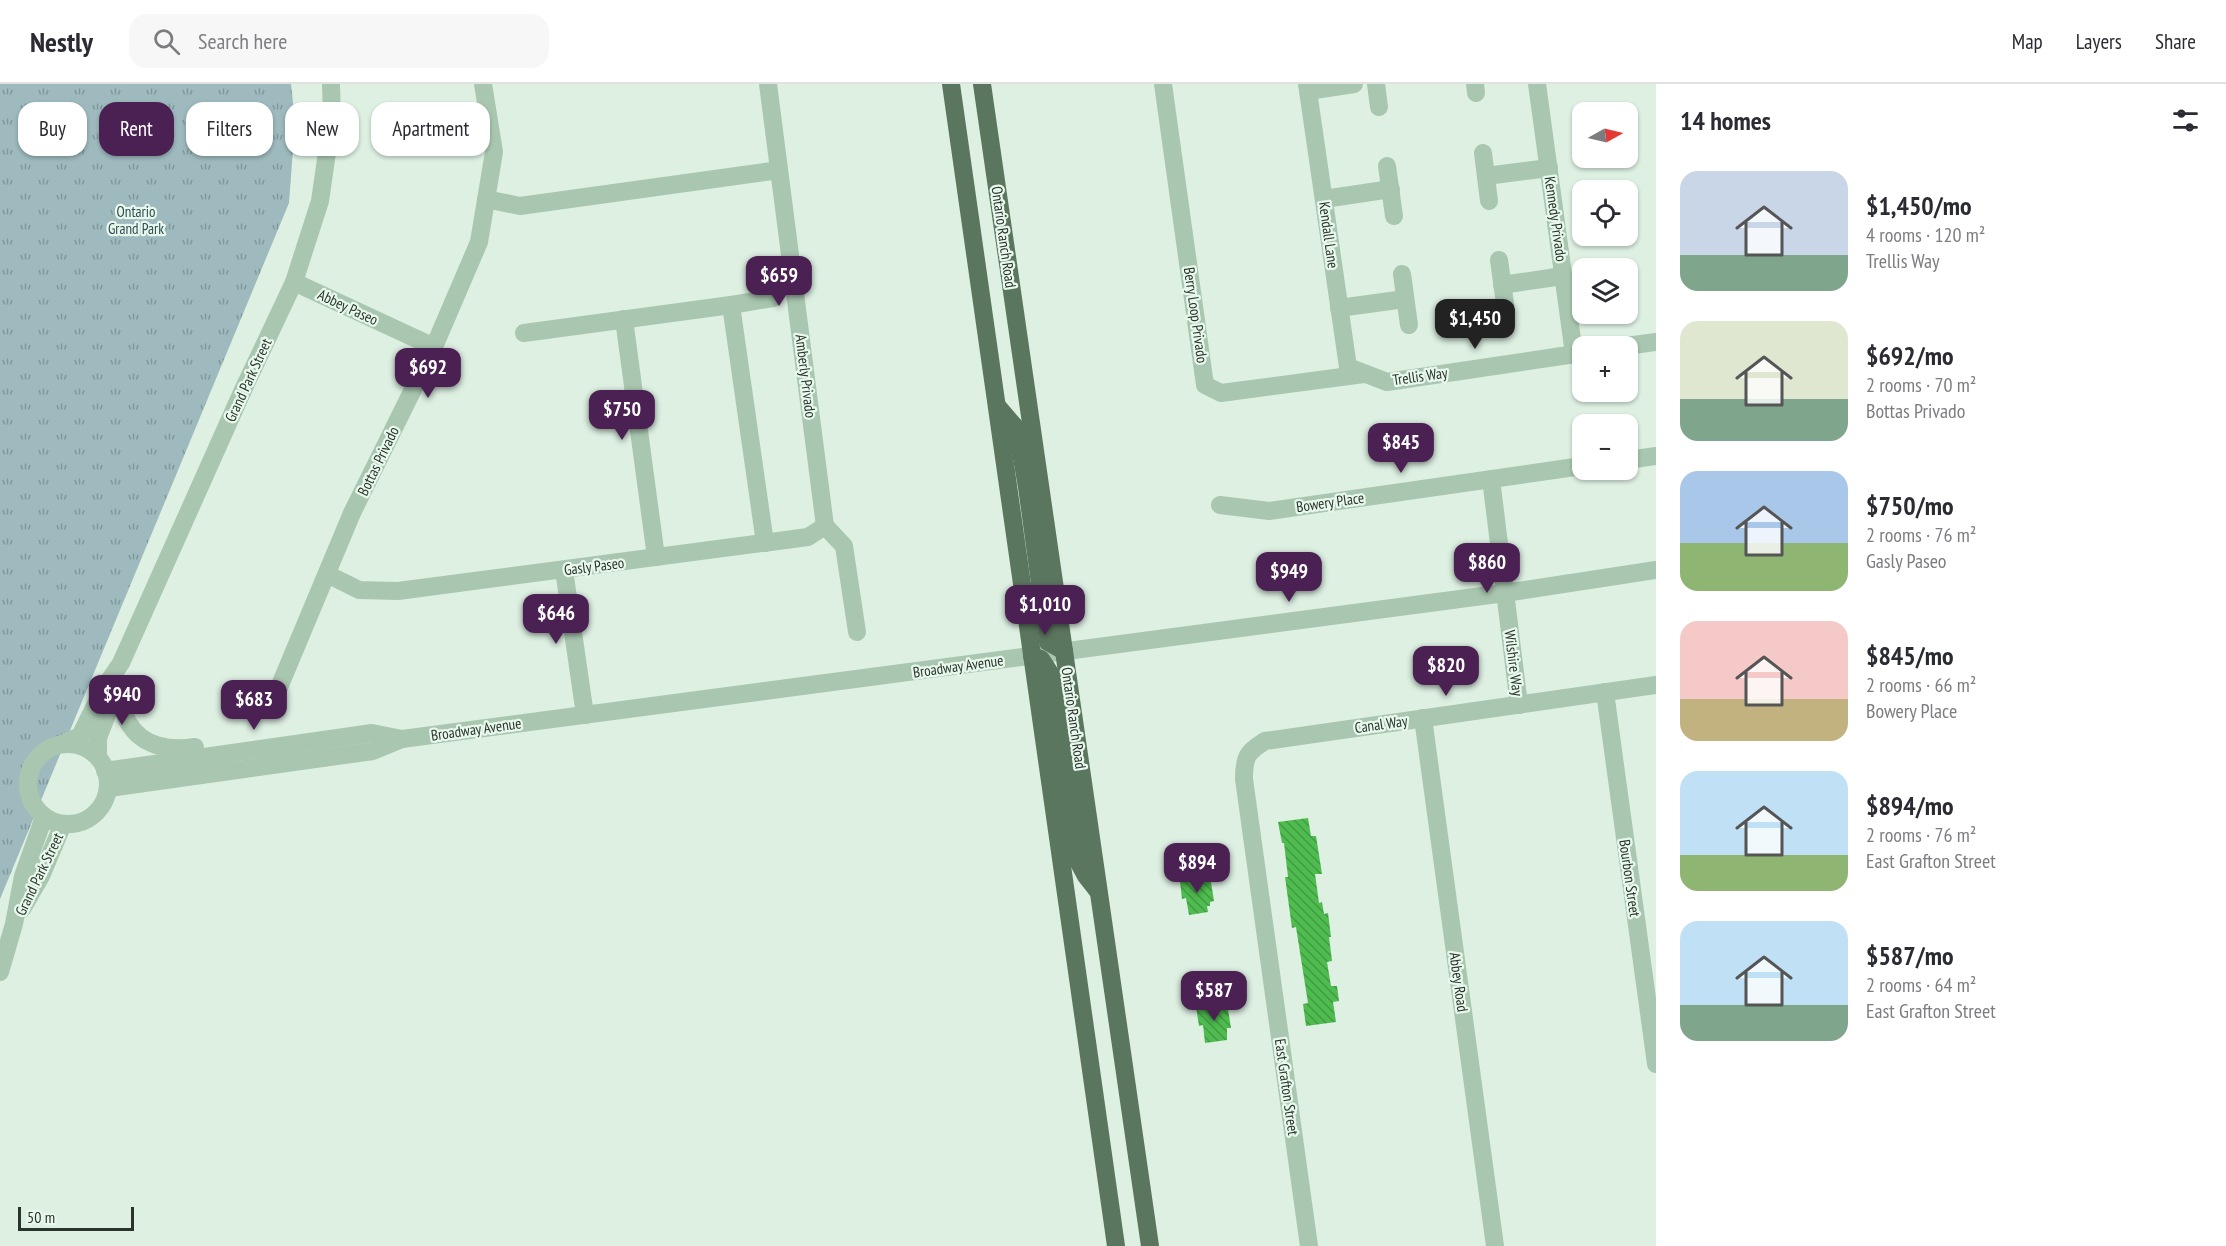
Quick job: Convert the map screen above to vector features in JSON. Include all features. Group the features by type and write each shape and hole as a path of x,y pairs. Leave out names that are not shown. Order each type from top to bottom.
{"main road":[{"name":"Ontario Ranch Road","path":"951,84 1116,1246"},
{"name":"Ontario Ranch Road","path":"982,84 1150,1246"},
{"path":"996,404 1017,429 1048,642 1064,651"},
{"path":"1032,656 1041,659 1050,673 1079,863 1098,891"}],"street":[{"name":"Grand Park Street","path":"63,744 80,735 104,688 121,663 294,282 320,201 332,118 331,84"},
{"name":"Bottas Privado","path":"275,697 352,513 434,347 479,242 494,152 483,84"},
{"name":"Amberly Privado","path":"768,84 825,526"},
{"name":"Berry Loop Privado","path":"1163,84 1205,385 1221,393 1366,374"},
{"path":"1307,87 1354,84"},
{"path":"1376,84 1379,107"},
{"name":"Kennedy Privado","path":"1537,84 1563,276 1575,336"},
{"name":"Kendall Lane","path":"1307,87 1348,367 1366,374"},
{"path":"1483,153 1489,201"},
{"path":"1387,166 1394,216"},
{"path":"1486,176 1549,168"},
{"path":"486,199 520,206 779,170"},
{"path":"1324,199 1391,189"},
{"path":"1499,260 1506,311"},
{"path":"1402,274 1409,325"},
{"path":"1502,285 1563,276"},
{"name":"Abbey Paseo","path":"294,282 434,347"},
{"path":"524,333 773,298"},
{"path":"1340,308 1405,299"},
{"path":"731,305 765,543"},
{"path":"624,319 656,557"},
{"path":"1638,344 1656,342"},
{"name":"Trellis Way","path":"1366,374 1387,381 1572,355"},
{"path":"1638,459 1656,456"},
{"name":"Bowery Place","path":"1220,505 1269,511 1572,467"},
{"name":"Wilshire Way","path":"1491,479 1519,705"},
{"path":"825,526 844,546 857,632"},
{"name":"Gasly Paseo","path":"327,574 359,590 398,591 808,537 825,526"},
{"path":"564,570 585,715"},
{"name":"Broadway Avenue","path":"104,772 373,751 402,739 1505,593 1656,570"},
{"name":"Grand Park Street","path":"104,772 98,738 118,690 121,663"},
{"name":"Canal Way","path":"1250,750 1265,741 1656,685"},
{"path":"118,690 128,722 142,738 158,746 176,750 319,729 372,733"},
{"name":"Bourbon Street","path":"1605,692 1656,1064"},
{"name":"Abbey Road","path":"1423,718 1495,1246"},
{"name":"Broadway Avenue","path":"104,772 372,733 402,739"},
{"path":"63,744 82,746 104,772 104,803 97,813 87,820 75,824 63,824 44,817 30,798 29,774 41,754 51,747 63,744"},
{"name":"East Grafton Street","path":"1250,750 1244,763 1245,779 1308,1246"},
{"name":"Grand Park Street","path":"0,972 14,924 23,876 44,817"},
{"name":"Grand Park Street","path":"14,924 40,876 63,824"}],"green space":[{"name":"Ontario Grand Park","path":"0,84 291,84 293,102 285,102 285,156 292,156 289,203 0,899"}],"building":[{"path":"1308,818 1311,836 1316,836 1322,874 1315,874 1319,903 1322,902 1324,914 1328,913 1332,961 1327,962 1331,986 1337,986 1339,1001 1333,1002 1336,1022 1306,1026 1303,1004 1308,1003 1296,927 1292,928 1285,877 1288,877 1284,843 1282,843 1278,822"},
{"path":"1210,876 1214,901 1207,906 1208,912 1189,915 1186,898 1182,899 1180,881"},
{"path":"1227,1003 1231,1028 1227,1028 1227,1040 1205,1043 1203,1025 1199,1026 1196,1007"}]}
